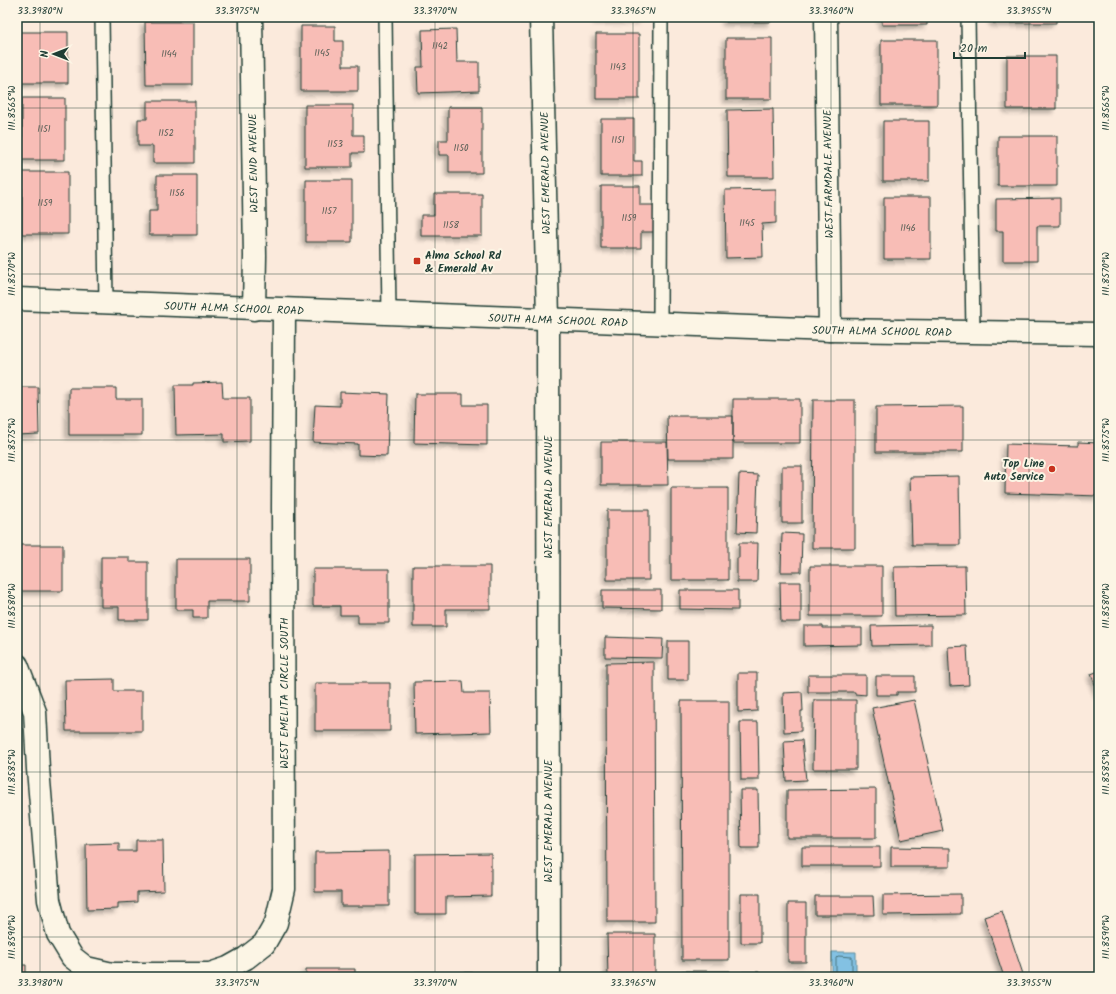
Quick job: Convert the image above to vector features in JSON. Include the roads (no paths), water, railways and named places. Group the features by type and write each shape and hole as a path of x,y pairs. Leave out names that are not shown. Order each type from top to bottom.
{"street":[{"name":"WEST ENID AVENUE","path":"251,17 255,256 254,309"},
{"name":"WEST EMERALD AVENUE","path":"541,17 548,319 549,977"},
{"name":"WEST FARMDALE AVENUE","path":"826,17 830,330"},
{"name":"SOUTH ALMA SCHOOL ROAD","path":"17,299 830,330 1099,334"},
{"name":"WEST EMELITA CIRCLE SOUTH","path":"17,665 35,712 38,769 49,900 58,934 72,957 86,968 112,974 210,974 228,968 246,958 264,944 276,923 284,889 284,310"}],"lane":[{"path":"102,17 106,303"},
{"path":"386,17 389,314"},
{"path":"660,324 661,17"},
{"path":"968,17 973,333"}],"water":[{"path":"832,952 856,952 856,977 832,977"}],"place":[{"name":"Alma School Rd & Emerald Av","path":"417,261"},
{"name":"Top Line Auto Service","path":"1052,469"}]}
